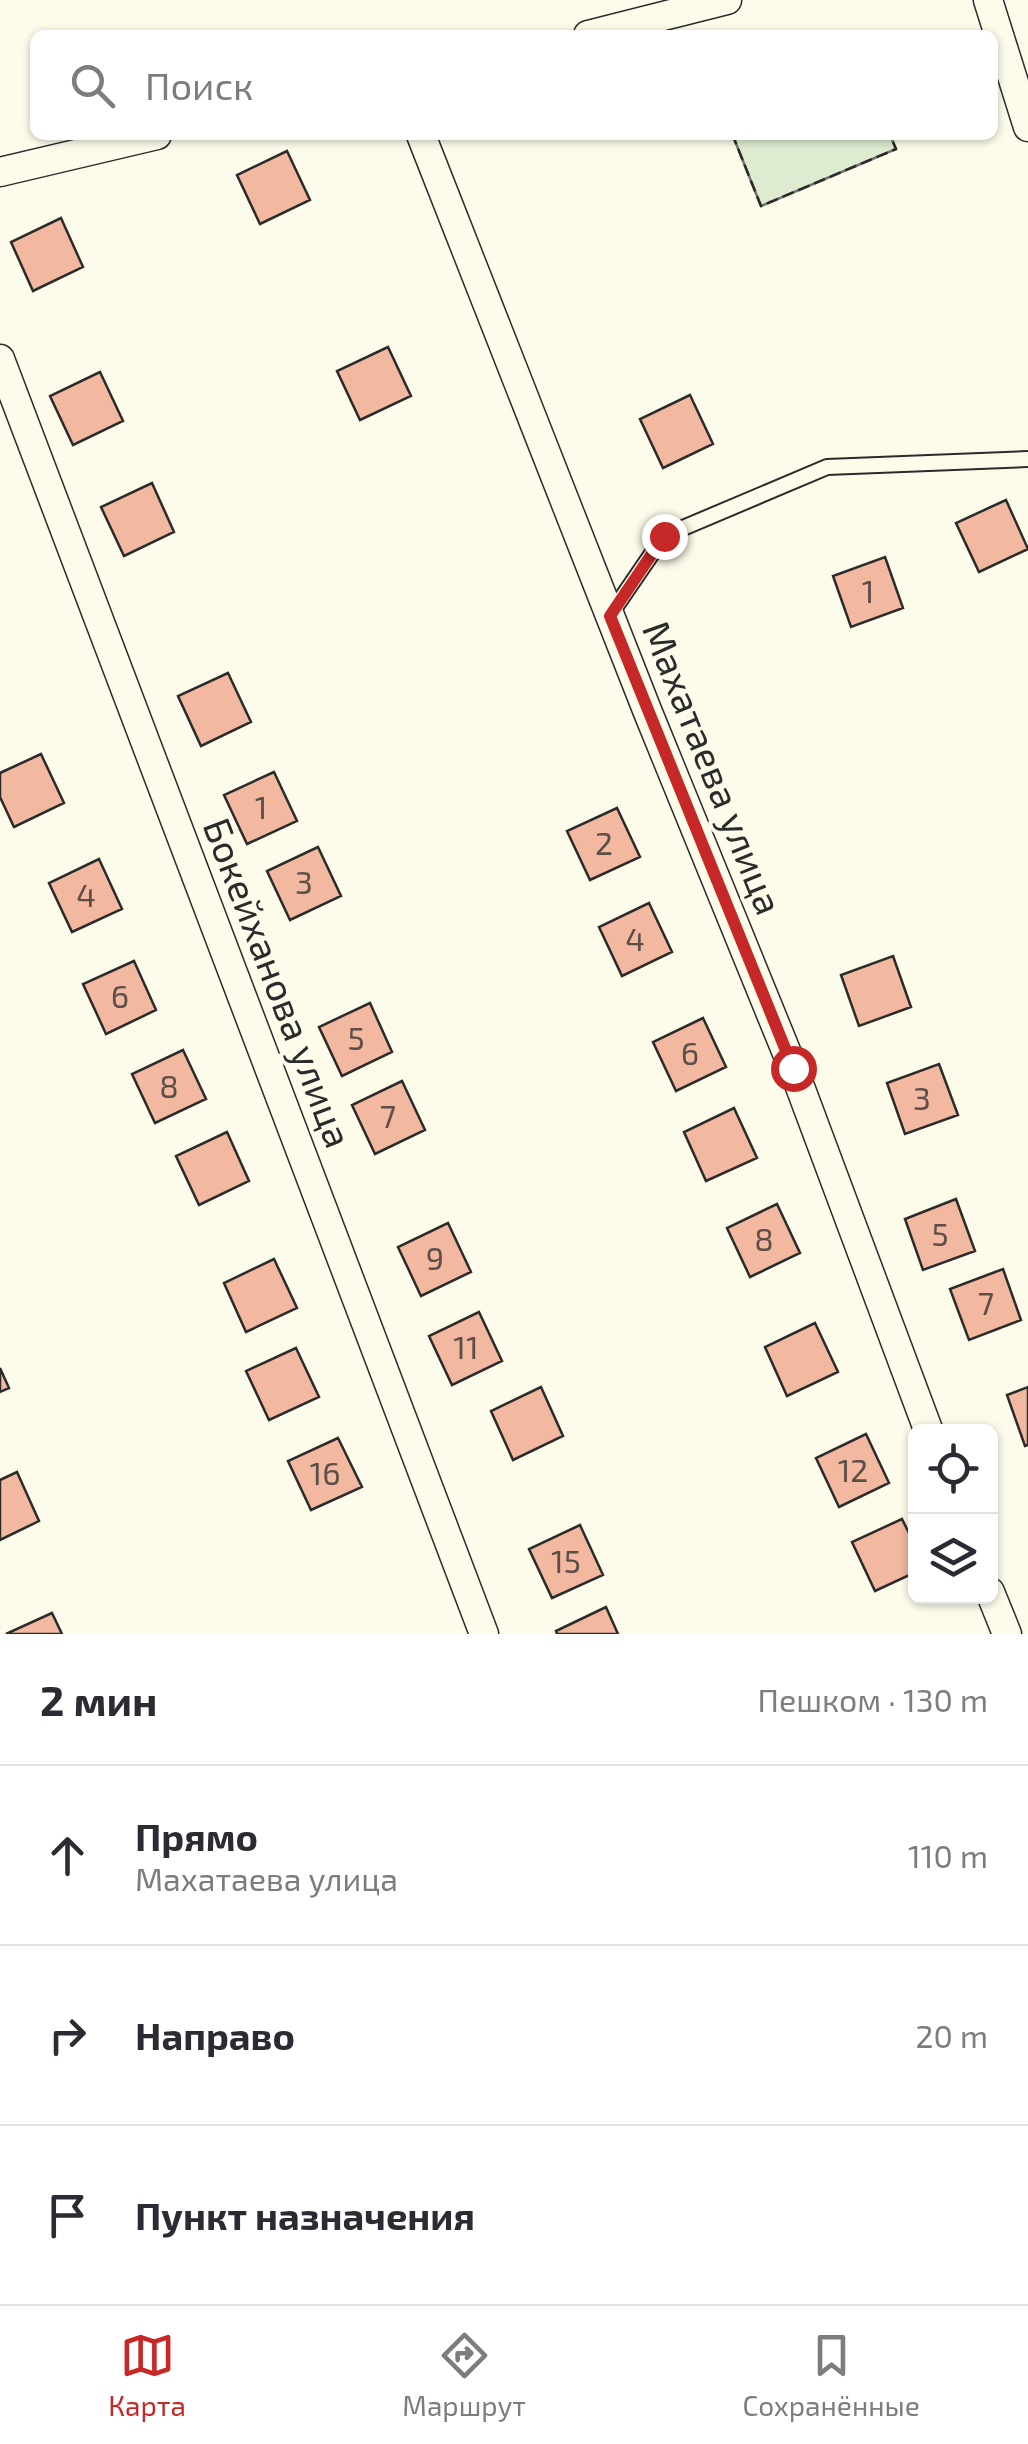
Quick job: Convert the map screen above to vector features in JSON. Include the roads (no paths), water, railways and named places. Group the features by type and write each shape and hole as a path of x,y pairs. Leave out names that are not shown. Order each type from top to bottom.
{"street":[{"path":"608,30 727,0"},
{"path":"988,0 997,30"},
{"path":"998,32 1028,127"},
{"path":"0,172 136,140"},
{"name":"Махатаева улица","path":"423,140 793,1068 926,1424"},
{"name":"Бокейханова улица","path":"0,360 484,1634"},
{"path":"995,1604 1007,1634"}],"lane":[{"path":"610,616 664,536 827,466 1028,459"}]}
